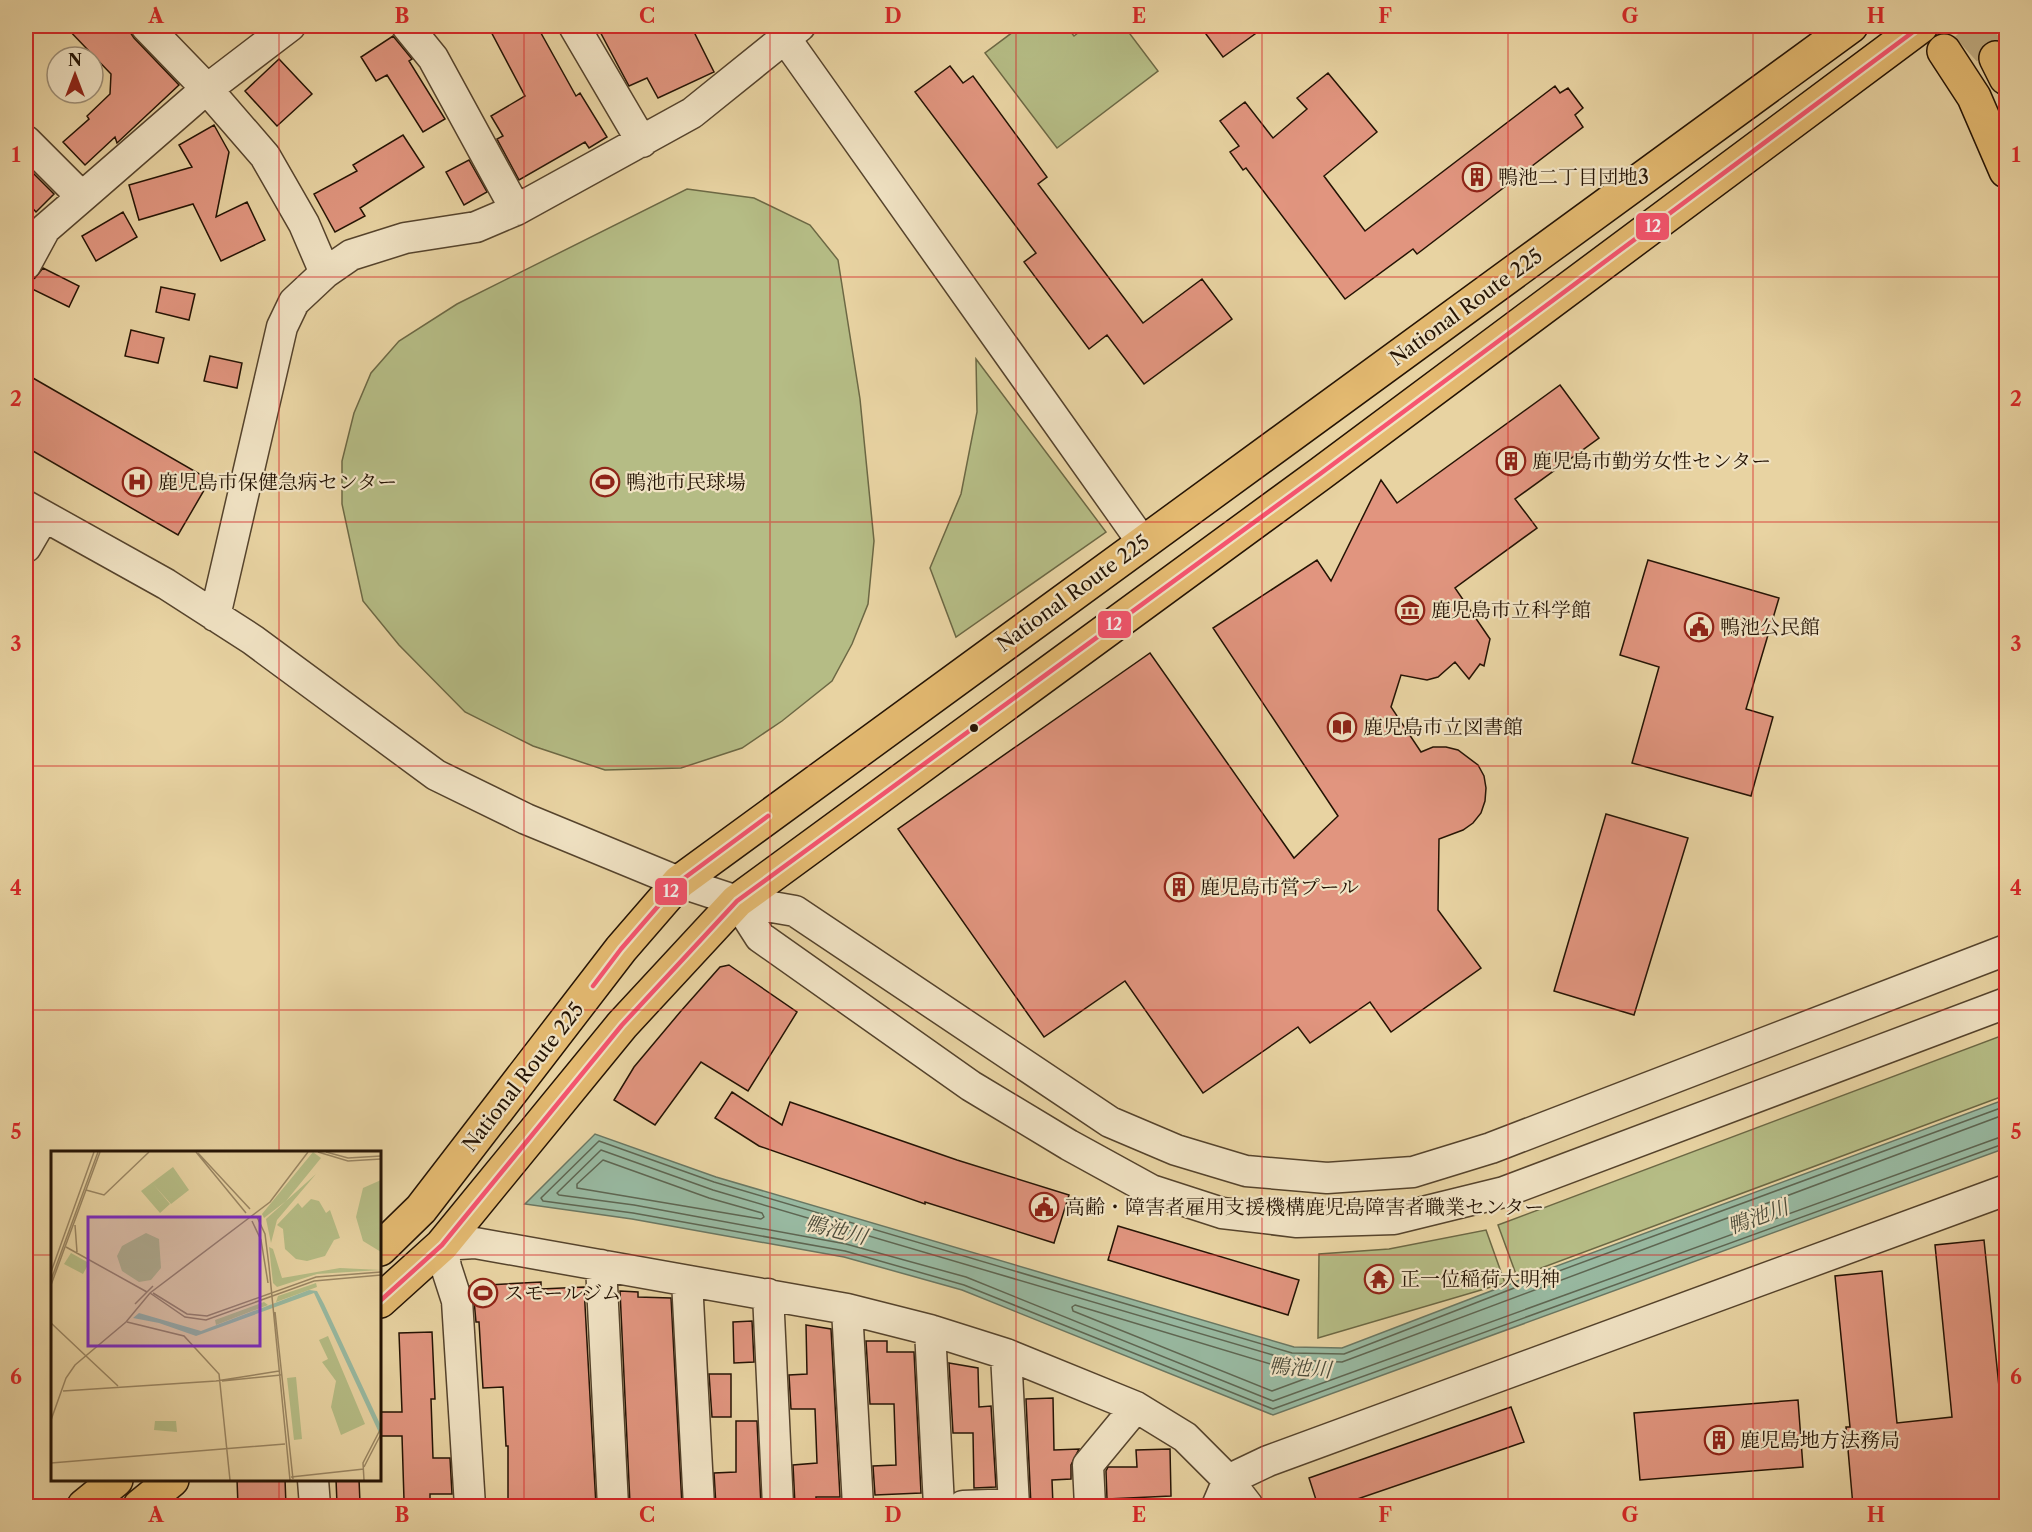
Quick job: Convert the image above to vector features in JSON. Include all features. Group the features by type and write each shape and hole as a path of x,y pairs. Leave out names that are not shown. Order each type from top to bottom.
{"main road":[{"name":"National Route 225","path":"381,1248 421,1209 615,957 680,882 1851,26"},
{"path":"381,1300 442,1245 622,1025 737,901 1320,474 1909,31 1947,38 2007,171"},
{"path":"84,1506 114,1481"}],"street":[{"path":"146,26 207,89 265,156 304,224 325,273"},
{"path":"26,264 45,229 207,89 290,26"},
{"path":"407,26 433,58 516,210"},
{"path":"574,26 642,142"},
{"path":"215,616 282,327 294,302 325,273 351,255 405,238 476,227 516,210 642,142 692,113 792,32 1143,543"},
{"path":"26,141 82,197"},
{"path":"26,547 35,511 166,584 253,640 436,775 526,819 680,882 737,901 795,911 1110,1122 1176,1150 1246,1171 1327,1178 1413,1172 1491,1148 2007,950"},
{"path":"737,901 760,937 971,1086 1069,1144 1151,1190 1222,1213 1297,1222 1394,1219 1504,1192 2007,1003"},
{"path":"1222,1493 1268,1461 2007,1190"},
{"path":"470,1506 456,1301 442,1245 476,1243 847,1309 930,1330 1006,1354 1136,1407 1185,1437 1222,1493 1248,1506"},
{"path":"601,1265 613,1506"},
{"path":"687,1281 699,1506"},
{"path":"768,1294 778,1506"},
{"path":"847,1309 858,1506"},
{"path":"930,1330 939,1506"},
{"path":"963,1506 1014,1505 1006,1354"},
{"path":"1090,1506 1088,1465 1136,1407"},
{"path":"313,1481 315,1506"}],"shaded area":[{"path":"1021,26 1066,26 1074,36 1087,26 1124,26 1158,71 1057,148 985,53"},
{"name":"鴨池市民球場","path":"687,189 754,198 810,225 838,260 860,399 874,541 868,604 852,644 832,681 782,721 742,748 681,768 605,770 533,746 465,712 399,645 363,601 342,504 342,461 354,413 371,373 399,341 457,304"},
{"path":"976,359 1106,532 956,637 930,568 961,494 977,412"},
{"path":"2006,1034 2006,1095 1517,1277 1498,1225"},
{"path":"1486,1230 1505,1283 1318,1338 1319,1254 1389,1249"}],"water":[{"name":"鴨池川","path":"2006,1099 2006,1148 1273,1415 962,1290 844,1257 632,1219 525,1204 595,1134 716,1177 1294,1347 1342,1348"}],"building":[{"path":"65,26 126,26 134,38 179,85 117,143 115,137 85,165 63,142 89,119 87,116 98,105 105,105 105,99 110,94 111,74 105,68 105,45 83,45"},
{"path":"488,26 537,26 576,96 580,93 607,137 589,148 585,142 519,180 497,139 503,136 491,116 525,96"},
{"path":"597,26 691,26 714,72 658,98 647,78 629,86"},
{"path":"1200,26 1266,26 1223,57"},
{"path":"393,36 412,59 409,61 445,119 423,132 387,75 376,81 361,57"},
{"path":"279,59 312,94 277,126 245,91"},
{"path":"950,66 963,83 973,76 1047,177 1038,184 1143,323 1202,279 1232,319 1144,384 1107,335 1089,349 1024,262 1036,253 915,92"},
{"path":"1328,73 1377,132 1324,176 1365,231 1555,86 1560,93 1568,88 1583,108 1575,115 1583,127 1417,254 1413,249 1345,299 1246,168 1243,170 1230,152 1239,146 1220,121 1245,102 1273,138 1307,109 1297,98"},
{"path":"214,125 229,152 216,217 247,202 265,240 221,261 193,204 139,220 129,185 192,167 179,145"},
{"path":"403,135 424,167 360,208 365,216 335,232 314,194 357,171 353,165"},
{"path":"469,160 487,192 464,205 446,172"},
{"path":"26,166 54,194 36,212 26,201"},
{"path":"123,212 137,237 96,261 82,236"},
{"path":"43,268 79,286 69,307 28,287"},
{"path":"161,287 195,294 189,320 156,312"},
{"path":"131,330 164,338 158,363 125,356"},
{"path":"210,356 242,363 237,388 204,381"},
{"path":"26,374 210,480 178,535 26,447"},
{"name":"鹿児島市営プール","path":"1560,385 1599,438 1515,499 1537,528 1455,588 1490,639 1484,666 1480,664 1469,679 1455,662 1438,677 1427,680 1401,675 1391,707 1421,752 1433,747 1458,750 1478,765 1484,776 1485,801 1481,813 1463,830 1439,839 1438,910 1481,968 1391,1032 1370,1002 1310,1043 1298,1027 1203,1093 1125,981 1044,1037 898,829 1150,653 1294,858 1338,816 1213,628 1317,560 1331,581 1381,480 1397,503"},
{"path":"1648,560 1779,598 1746,709 1773,717 1751,796 1632,763 1659,667 1620,655"},
{"path":"1606,814 1688,838 1634,1015 1554,991"},
{"path":"729,965 797,1012 748,1091 701,1062 655,1125 614,1100 634,1067 681,1011 720,967"},
{"path":"732,1092 782,1125 790,1102 957,1160 1069,1195 1054,1243 925,1202 925,1204 759,1146 715,1118"},
{"path":"1118,1226 1299,1280 1288,1315 1108,1260"},
{"path":"1984,1240 2007,1465 2007,1506 1853,1506 1846,1427 1850,1427 1835,1276 1882,1271 1897,1423 1952,1417 1935,1245"},
{"path":"541,1282 541,1289 584,1287 596,1506 508,1506 508,1446 506,1446 503,1387 483,1388 479,1322 476,1322 470,1286"},
{"path":"620,1291 638,1292 638,1297 671,1298 682,1506 630,1504"},
{"path":"752,1321 754,1362 734,1363 733,1322"},
{"path":"806,1325 831,1329 840,1497 816,1497 816,1503 795,1505 793,1465 817,1463 815,1409 791,1409 789,1375 807,1374"},
{"path":"432,1332 435,1399 431,1399 433,1458 450,1458 452,1494 430,1494 430,1499 404,1500 402,1436 381,1436 381,1412 402,1412 399,1333"},
{"path":"866,1341 887,1341 887,1352 914,1352 921,1493 875,1495 873,1466 896,1465 894,1404 870,1404"},
{"path":"949,1363 978,1368 979,1407 991,1406 996,1487 974,1488 973,1433 953,1433"},
{"path":"709,1374 731,1374 731,1417 712,1417"},
{"path":"1053,1398 1054,1450 1079,1449 1071,1465 1071,1479 1052,1480 1053,1506 1031,1506 1026,1399"},
{"name":"鹿児島地方法務局","path":"1798,1400 1803,1467 1640,1480 1634,1413"},
{"path":"1511,1407 1524,1442 1337,1506 1318,1506 1309,1478"},
{"path":"736,1421 757,1421 761,1506 716,1506 714,1473 736,1472"},
{"path":"1170,1449 1171,1496 1107,1499 1106,1471 1108,1467 1137,1467 1136,1450"},
{"path":"237,1481 285,1481 286,1506 238,1506"},
{"path":"336,1481 359,1481 360,1503 337,1504"}],"tunnel":[{"path":"1967,26 1996,58"}],"transit line":[{"name":"12","path":"381,1300 442,1245 622,1025 737,901 1320,474 1921,26"},
{"name":"12","path":"593,986 621,949 679,882 768,816"}],"place":[{"name":"鴨池二丁目団地3","path":"1477,177"},
{"name":"鹿児島市勤労女性センター","path":"1511,461"},
{"name":"鹿児島市保健急病センター","path":"137,482"},
{"name":"鴨池市民球場","path":"605,482"},
{"name":"鹿児島市立科学館","path":"1410,610"},
{"name":"鴨池公民館","path":"1699,627"},
{"name":"鹿児島市立図書館","path":"1342,727"},
{"name":"鹿児島市営プール","path":"1179,887"},
{"name":"高齢・障害者雇用支援機構鹿児島障害者職業センター","path":"1044,1207"},
{"name":"正一位稲荷大明神","path":"1379,1279"},
{"name":"スモールジム","path":"483,1293"},
{"name":"鹿児島地方法務局","path":"1719,1440"}]}
